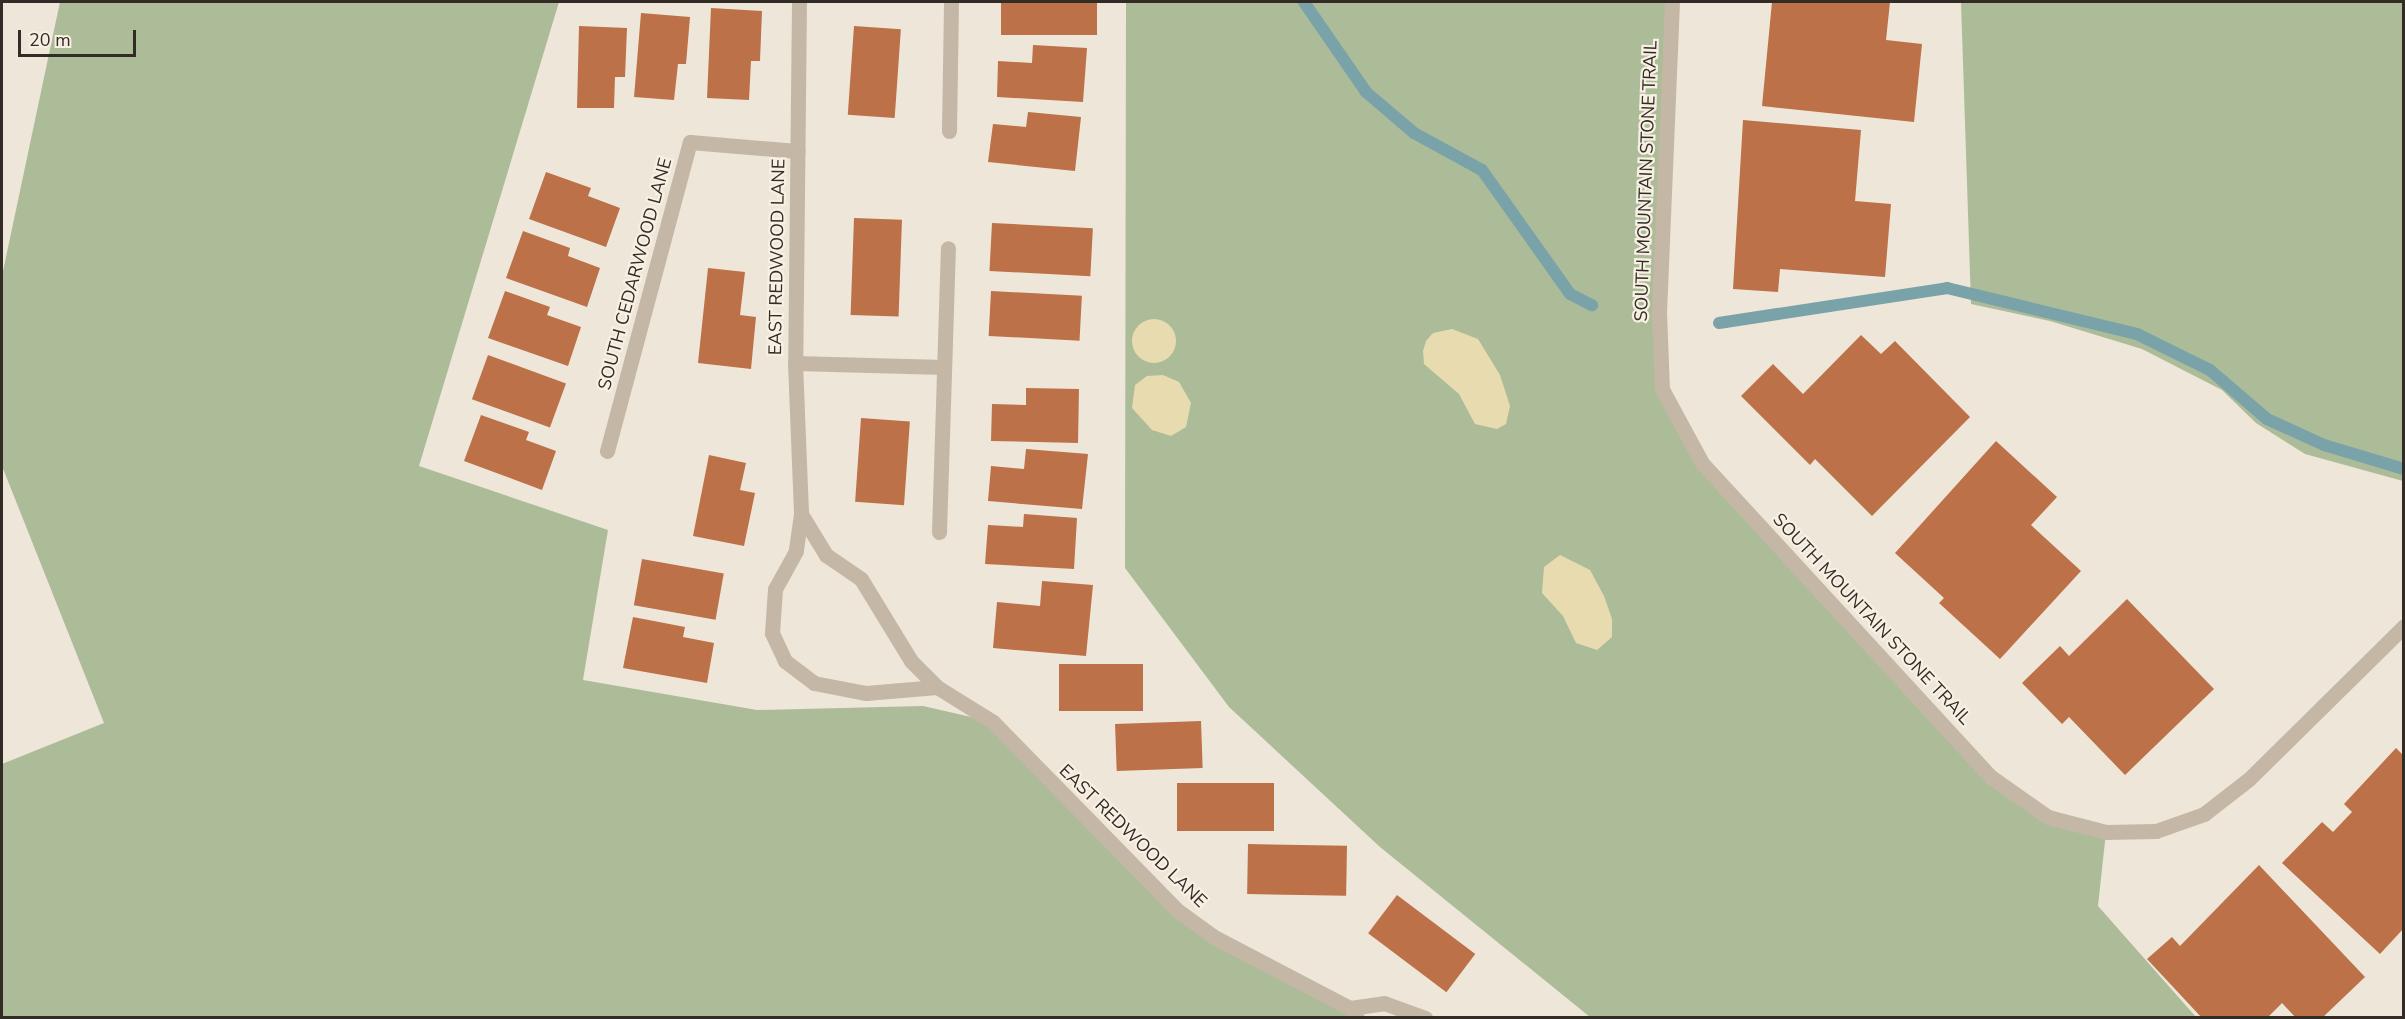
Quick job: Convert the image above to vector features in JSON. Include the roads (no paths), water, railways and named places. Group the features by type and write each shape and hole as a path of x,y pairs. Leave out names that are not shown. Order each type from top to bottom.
{"street":[{"name":"EAST REDWOOD LANE","path":"799,2 795,363 801,514 796,551 775,589 772,633 785,661 814,683 866,693 937,687"},
{"path":"949,131 951,2"},
{"name":"SOUTH MOUNTAIN STONE TRAIL","path":"1672,2 1659,312 1662,389 1702,464 1991,777 2048,818 2106,832 2156,831 2204,814 2249,779 2403,626"},
{"name":"SOUTH CEDARWOOD LANE","path":"607,451 690,142 798,151"},
{"path":"939,532 948,248"},
{"path":"795,363 944,368"},
{"name":"EAST REDWOOD LANE","path":"801,514 826,555 861,579 911,661 937,687 993,722 1177,910 1214,937 1354,1013 1384,1003 1425,1017"}],"waterway":[{"path":"1304,2 1366,92 1414,133 1482,170 1570,294 1592,305"},
{"path":"1719,323 1947,288 2137,334 2210,370 2267,419 2324,445 2404,469"}]}
